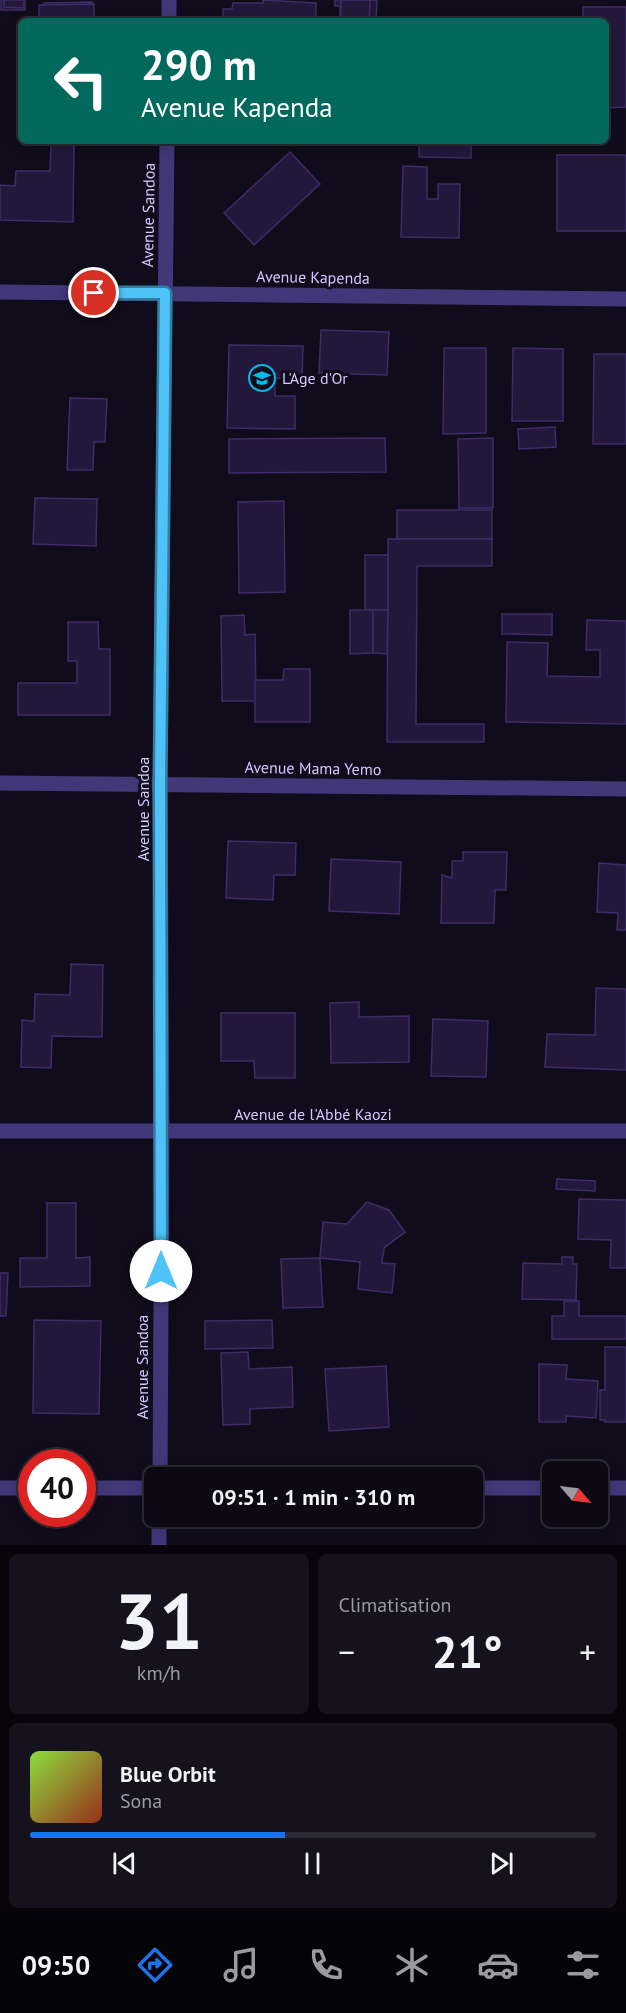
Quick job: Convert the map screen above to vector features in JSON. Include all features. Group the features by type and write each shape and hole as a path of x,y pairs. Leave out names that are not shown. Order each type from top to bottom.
{"street":[{"path":"169,0 169,18"},
{"name":"Avenue Sandoa","path":"160,1467 162,1133 160,785 167,144"},
{"name":"Avenue Kapenda","path":"0,292 626,299"},
{"name":"Avenue Mama Yemo","path":"0,783 626,789"},
{"name":"Avenue de l'Abbé Kaozi","path":"0,1131 162,1133 626,1131"},
{"path":"0,1488 18,1488"},
{"path":"96,1488 144,1488"},
{"path":"483,1488 542,1488"},
{"path":"608,1488 626,1488"},
{"path":"159,1527 159,1545"}],"building":[{"path":"1,0 25,0 25,10 1,10"},
{"path":"4,0 24,0 24,8 4,7"},
{"path":"263,0 316,3 316,18 223,18 223,9 232,9 233,3 263,3"},
{"path":"335,0 377,0 376,18 340,18 340,6 335,6"},
{"path":"341,0 370,0 369,18 341,18"},
{"path":"92,2 93,18 44,18 44,3"},
{"path":"94,4 94,18 39,18 39,5"},
{"path":"583,7 626,7 626,107 609,108 609,18 583,18"},
{"path":"51,144 74,144 73,222 0,220 0,185 15,186 16,171 50,171"},
{"path":"419,144 471,144 471,158 419,157"},
{"path":"290,152 320,184 254,245 224,213"},
{"path":"557,155 626,155 626,231 557,231"},
{"path":"403,166 427,167 427,199 438,199 438,184 460,184 459,238 401,237"},
{"path":"321,330 389,332 387,375 319,373"},
{"path":"229,345 303,346 302,379 275,378 275,396 295,396 295,429 227,428"},
{"path":"444,348 486,348 486,433 443,434"},
{"path":"513,348 563,349 563,421 512,421"},
{"path":"594,354 626,354 626,444 593,444"},
{"path":"70,398 107,399 105,442 94,442 93,470 67,470"},
{"path":"555,427 556,447 519,449 518,429"},
{"path":"385,438 386,472 229,473 229,439"},
{"path":"493,438 493,508 459,508 458,439"},
{"path":"35,498 97,499 96,546 33,544"},
{"path":"284,501 285,592 239,593 238,502"},
{"path":"397,510 492,510 492,539 397,539"},
{"path":"388,539 492,539 492,566 417,566 416,724 484,724 484,742 387,742"},
{"path":"365,555 388,555 388,610 365,610"},
{"path":"350,610 373,610 373,653 350,654"},
{"path":"373,610 388,610 387,654 373,653"},
{"path":"502,614 552,614 552,635 502,634"},
{"path":"244,615 245,635 255,634 256,701 222,701 221,616"},
{"path":"587,620 626,621 626,724 506,722 507,642 548,643 547,676 600,677 600,650 586,650"},
{"path":"68,622 98,622 99,649 110,649 110,715 18,715 18,683 77,683 77,661 68,661"},
{"path":"284,669 310,669 310,722 255,722 255,680 283,680"},
{"path":"228,841 296,843 295,875 274,875 273,900 226,898"},
{"path":"463,852 507,852 506,890 495,890 494,923 441,923 442,875 452,878 452,861 463,861"},
{"path":"331,859 401,862 399,914 329,911"},
{"path":"599,863 626,865 626,930 617,930 618,913 597,912"},
{"path":"71,964 103,965 102,1037 52,1036 51,1068 21,1067 22,1020 34,1021 35,994 70,995"},
{"path":"596,988 626,989 626,1070 545,1067 547,1034 595,1035"},
{"path":"359,1002 359,1017 409,1016 409,1062 331,1063 330,1003"},
{"path":"221,1013 295,1013 295,1078 255,1078 254,1061 221,1061"},
{"path":"433,1019 488,1021 486,1077 431,1076"},
{"path":"557,1179 595,1181 595,1191 556,1189"},
{"path":"579,1199 626,1200 626,1268 610,1268 611,1240 578,1239"},
{"path":"367,1202 389,1210 405,1232 384,1248 382,1263 395,1264 392,1293 358,1289 360,1262 320,1258 323,1222 347,1224"},
{"path":"47,1203 76,1203 76,1258 90,1257 90,1286 20,1287 20,1258 47,1258"},
{"path":"562,1257 573,1257 573,1264 577,1264 576,1300 522,1299 523,1263 562,1264"},
{"path":"320,1258 323,1307 283,1308 281,1259"},
{"path":"0,1273 8,1273 6,1316 0,1316"},
{"path":"564,1301 579,1301 579,1316 626,1316 626,1339 552,1339 552,1316 564,1316"},
{"path":"34,1320 101,1321 99,1414 33,1413"},
{"path":"272,1320 273,1348 205,1349 205,1321"},
{"path":"605,1347 626,1347 626,1422 600,1420 600,1390 605,1390"},
{"path":"248,1352 249,1369 292,1367 293,1407 250,1409 250,1424 223,1425 221,1353"},
{"path":"539,1364 567,1365 566,1379 598,1381 596,1418 566,1416 566,1422 539,1422"},
{"path":"386,1366 389,1427 329,1431 325,1369"}],"place":[{"name":"L'Age d'Or","path":"262,378"}],"route":[{"path":"94,293 165,293 160,785 161,1271"}]}
